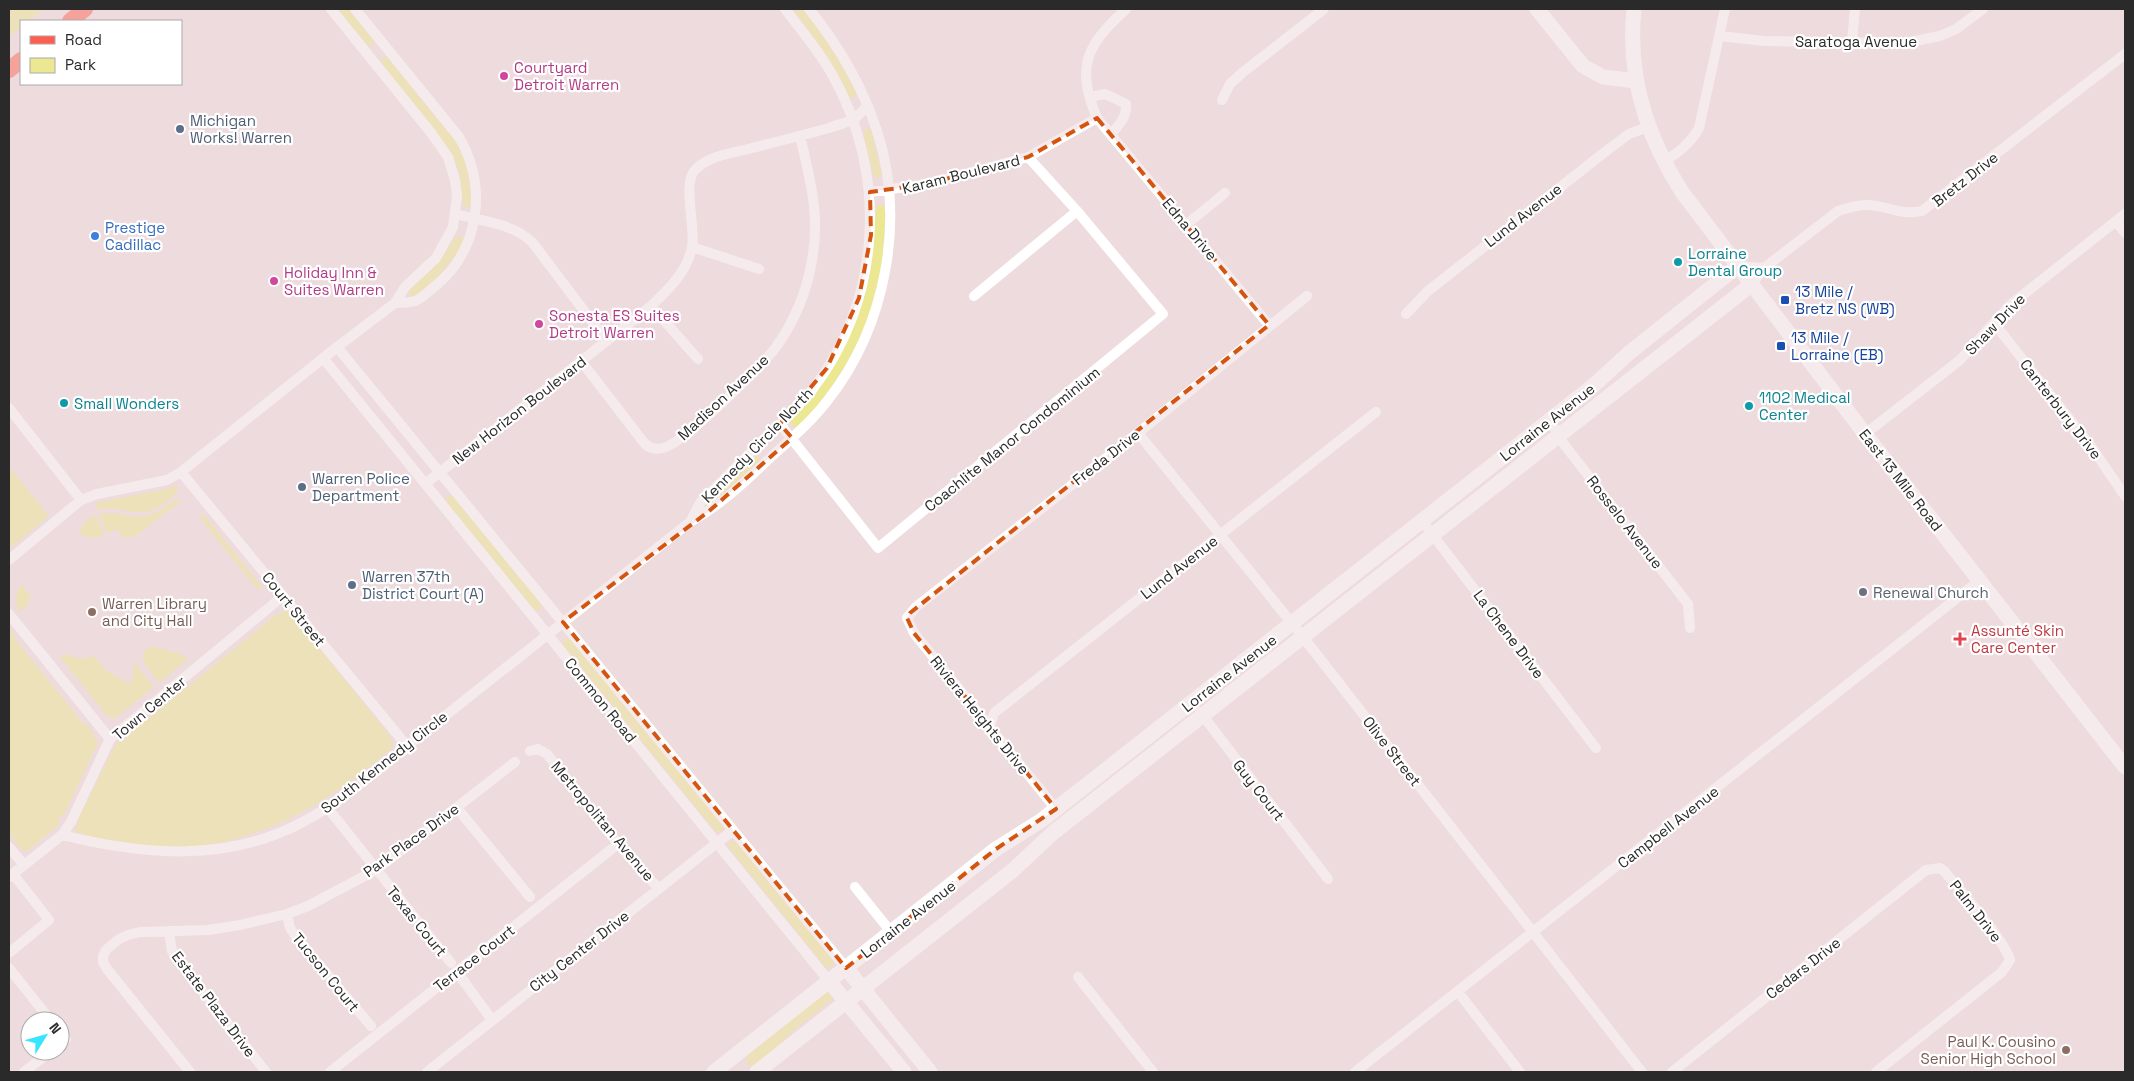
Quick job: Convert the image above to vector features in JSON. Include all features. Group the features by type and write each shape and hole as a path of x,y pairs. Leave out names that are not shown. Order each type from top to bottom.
{"main road":[{"path":"71,20 85,9"},
{"path":"9,70 20,61"}],"street":[{"path":"9,560 81,500 97,494 167,480 181,472 395,303 406,287 436,258 442,249 453,227 456,214 455,180 448,157 331,9"},
{"path":"355,9 449,124 466,150 475,180 474,219 462,254 448,275 416,301 395,303"},
{"name":"Kennedy Circle North","path":"690,522 700,503 780,424 816,384 849,328 867,266 870,235 870,192 863,153 853,120 826,64 785,9"},
{"name":"Kennedy Circle North","path":"563,622 690,522 708,512 733,492 792,438 819,412 834,393 854,361 867,333 879,299 886,267 889,234 888,191 884,156 868,106 837,46 810,9"},
{"path":"1097,118 1090,97 1087,79 1089,56 1098,37 1126,9"},
{"path":"1222,100 1230,84 1242,73 1324,9"},
{"path":"1537,9 1583,66 1603,77 1636,81"},
{"name":"East 13 Mile Road","path":"1634,9 1632,36 1636,81 1648,127 1663,162 1687,200 1865,434 2125,767"},
{"path":"1663,162 1684,148 1700,128 1725,9"},
{"path":"1852,42 1855,9"},
{"name":"Saratoga Avenue","path":"1720,36 1764,40 1905,43 1930,39 1956,30 1983,9"},
{"name":"Bretz Drive","path":"1752,284 1764,268 1838,211 1866,205 1904,213 1922,211 2125,54"},
{"path":"1090,97 1104,94 1126,104 1127,113 1111,134"},
{"name":"New Horizon Boulevard","path":"425,484 651,306 678,278 692,247 693,222 688,187 689,177 693,171 716,157 800,136 853,120 868,106"},
{"name":"Edna Drive","path":"1097,118 1269,325"},
{"name":"Karam Boulevard","path":"870,192 888,191 955,178 1028,157 1097,118"},
{"name":"Lund Avenue","path":"1406,314 1428,291 1610,148 1630,134 1648,127"},
{"name":"Madison Avenue","path":"581,361 645,444 655,449 662,449 680,438 761,365 776,346 796,312 809,276 816,240 814,196 800,136"},
{"name":"Coachlite Manor Condominium","path":"780,424 878,548 1163,314 1077,211 1028,157"},
{"path":"1186,224 1225,193"},
{"path":"974,296 1077,211"},
{"path":"456,214 509,227 525,234 607,341"},
{"name":"Shaw Drive","path":"1865,434 1960,360 2010,304 2125,214"},
{"path":"2116,221 2125,232"},
{"path":"692,247 758,269"},
{"path":"1738,266 1764,268"},
{"name":"Lorraine Avenue","path":"714,1072 996,850 1056,809 1422,521 1602,379 1641,343 1738,266"},
{"name":"Lorraine Avenue","path":"757,1072 1012,871 1054,832 1752,284"},
{"name":"Freda Drive","path":"907,618 916,607 1138,433 1307,296"},
{"path":"651,306 698,359"},
{"name":"Canterbury Drive","path":"1994,323 2084,438 2125,496"},
{"path":"1641,343 1650,349 1655,360"},
{"name":"Common Road","path":"337,347 930,1072"},
{"name":"Common Road","path":"324,358 904,1072"},
{"path":"9,408 81,500"},
{"name":"Lund Avenue","path":"990,727 994,713 1376,412"},
{"name":"Rosselo Avenue","path":"1548,421 1688,604 1690,628"},
{"name":"Olive Street","path":"1138,433 1292,623 1642,1072"},
{"name":"Court Street","path":"181,472 407,746"},
{"name":"La Chene Drive","path":"1422,521 1596,748"},
{"name":"Campbell Avenue","path":"1355,1072 1980,580"},
{"name":"Town Center","path":"11,876 62,834 71,822 110,739 283,596"},
{"path":"9,614 110,739"},
{"name":"Riviera Heights Drive","path":"907,618 914,634 1056,809"},
{"name":"South Kennedy Circle","path":"62,834 102,844 154,852 218,849 258,839 286,829 328,808 563,622"},
{"name":"Guy Court","path":"1191,702 1328,879"},
{"name":"Metropolitan Avenue","path":"530,751 538,749 547,754 618,844 659,889"},
{"name":"Park Place Drive","path":"190,1072 111,975 103,962 103,956 112,944 128,935 140,932 168,932 240,925 287,914 308,906 376,870 515,762"},
{"name":"Texas Court","path":"328,808 454,968 492,1020"},
{"path":"457,808 530,897"},
{"name":"City Center Drive","path":"426,1072 732,831"},
{"name":"Terrace Court","path":"330,1072 454,968 618,844"},
{"path":"9,847 24,865"},
{"path":"996,850 1000,861 1012,871"},
{"name":"Palm Drive","path":"1876,1072 2002,972 2010,960 2008,952 1945,872 1936,868"},
{"name":"Cedars Drive","path":"1672,1072 1926,870 1936,868"},
{"path":"9,953 49,920 11,876"},
{"path":"855,887 891,932"},
{"name":"Tucson Court","path":"287,914 290,928 298,941 371,1026"},
{"name":"Estate Plaza Drive","path":"168,932 172,951 178,960 266,1072"},
{"path":"9,968 43,1011"},
{"path":"1078,977 1153,1072"},
{"path":"1458,992 1520,1072"},
{"path":"879,1042 895,1030"},
{"path":"24,1072 38,1061"}],"highlighted area":[{"path":"1097,118 1269,325 910,613 907,618 914,633 1056,809 996,849 846,968 563,622 708,512 792,438 780,424 827,368 859,298 871,235 870,192 927,184 1028,157"}],"green space":[{"path":"9,9 44,9 30,20 20,20 20,28 9,37"},
{"path":"337,9 349,9 374,39 373,45 367,45"},
{"path":"793,9 803,9 825,39 857,92 854,98 848,96 830,61"},
{"path":"386,56 458,144 468,175 471,207 463,206 460,175 451,152 381,63 381,59"},
{"path":"868,127 871,130 882,174 879,178 873,175 863,133"},
{"path":"878,205 882,205 886,215 882,259 878,282 864,327 855,348 830,388 806,419 793,427 792,420 821,386 834,367 854,327 872,262"},
{"path":"459,236 464,239 449,264 422,291 415,297 411,297 408,293 410,289 440,261 455,237"},
{"path":"755,455 760,458 758,463 707,507 704,507"},
{"path":"9,467 49,516 9,549"},
{"path":"176,485 178,489 174,495 158,507 148,511 98,510 95,503 166,489"},
{"path":"450,495 454,496 542,604 540,610 534,610 446,502 446,498"},
{"path":"176,499 181,501 133,538 132,535 125,539 116,529 107,534 99,514 111,513 138,517 150,515"},
{"path":"203,514 262,587 258,590 199,517"},
{"path":"96,515 104,536 91,538 79,534 84,523"},
{"path":"21,584 31,596 26,607 20,612 16,598"},
{"path":"285,610 289,610 390,736 390,741 393,742 392,748 366,770 312,807 283,822 222,842 190,847 156,848 120,843 84,836 83,833 76,833 75,828 79,824 77,821 116,744 125,741 127,736 278,613 283,613"},
{"path":"9,628 16,640 99,741 64,815 60,816 58,826 27,851 22,851 22,847 17,846 9,832"},
{"path":"566,638 570,639 723,826 722,832 716,832 563,645 563,641"},
{"path":"151,646 181,654 188,659 159,683 143,662 145,650"},
{"path":"64,654 80,659 94,656 107,671 127,682 126,685 129,684 133,677 134,660 154,687 114,719 107,716 60,657"},
{"path":"732,841 736,842 835,963 827,969 729,848 728,844"},
{"path":"826,990 833,999 794,1030 764,1060 753,1067 747,1064 746,1054"}],"place":[{"name":"Courtyard Detroit Warren","path":"504,76"},
{"name":"Michigan Works! Warren","path":"180,129"},
{"name":"Prestige Cadillac","path":"95,236"},
{"name":"Lorraine Dental Group","path":"1678,262"},
{"name":"Holiday Inn & Suites Warren","path":"274,281"},
{"name":"13 Mile / Bretz NS (WB)","path":"1785,300"},
{"name":"Sonesta ES Suites Detroit Warren","path":"539,324"},
{"name":"13 Mile / Lorraine (EB)","path":"1781,346"},
{"name":"Small Wonders","path":"64,403"},
{"name":"1102 Medical Center","path":"1749,406"},
{"name":"Warren Police Department","path":"302,487"},
{"name":"Warren 37th District Court (A)","path":"352,585"},
{"name":"Renewal Church","path":"1863,592"},
{"name":"Warren Library and City Hall","path":"92,612"},
{"name":"Assunté Skin Care Center","path":"1960,639"},
{"name":"Paul K. Cousino Senior High School","path":"2066,1050"}]}
